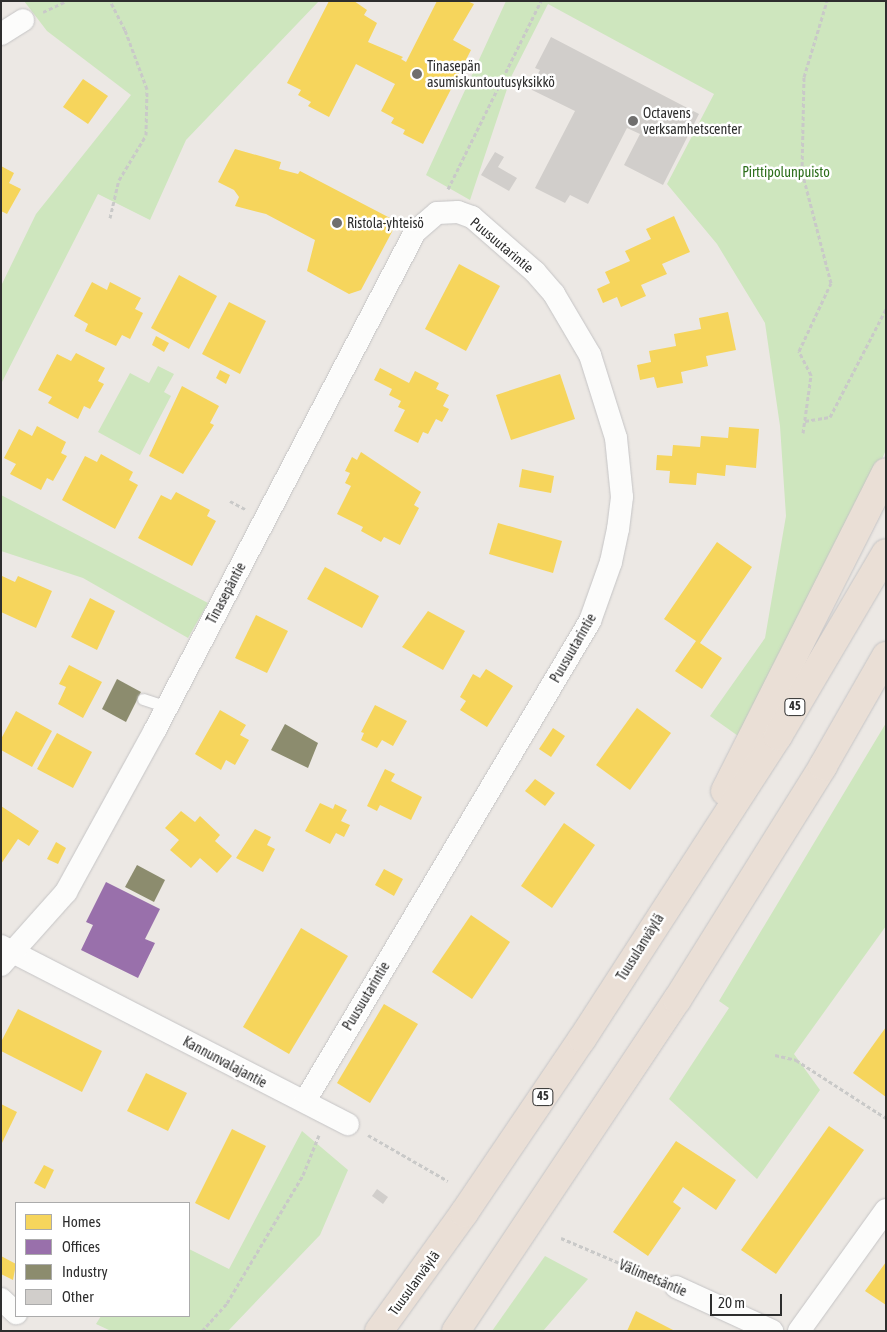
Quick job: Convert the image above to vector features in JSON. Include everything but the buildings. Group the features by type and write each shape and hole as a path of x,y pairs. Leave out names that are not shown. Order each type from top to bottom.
{"highway":[{"path":"697,857 740,758 886,472"},
{"name":"Tuusulanväylä","path":"379,1331 464,1213 582,1038 697,857 778,736 886,553"},
{"path":"456,1331 677,1000 823,766 886,656"}],"street":[{"path":"1,34 23,20"},
{"name":"Tinasepäntie","path":"5,954 66,892 167,707 415,232 437,212"},
{"name":"Puusuutarintie","path":"304,1101 590,621 612,562 618,529 622,497 616,438 590,355 571,318 535,272 472,217 458,212 437,212"},
{"name":"Kannunvalajantie","path":"5,954 348,1124"},
{"path":"799,1331 886,1210"},
{"name":"Välimetsäntie","path":"676,1287 772,1331"},
{"path":"1,1299 15,1313"}],"lane":[{"path":"143,699 167,707"}],"path":[{"path":"110,1 125,30 147,88 146,135 118,180 110,218"},
{"path":"437,212 541,1"},
{"path":"803,433 811,375 799,351 831,283 802,172 804,78 828,1"},
{"path":"805,421 830,417 886,309"},
{"path":"774,1055 796,1060 886,1118"},
{"path":"348,1124 448,1181"},
{"path":"202,1331 227,1303 303,1175 322,1127"},
{"name":"Välimetsäntie","path":"561,1238 676,1287"}],"green space":[{"path":"24,1 319,1 186,140 150,220 98,194 1,384 1,286 36,214 131,95 47,31"},
{"name":"Pirttipolunpuisto","path":"506,1 886,1 886,450 847,537 741,738 710,716 765,638 786,516 780,426 765,323 717,244 667,184 714,94 548,4 511,77 470,200 426,175"},
{"path":"158,366 174,374 164,392 171,396 140,455 98,432 130,373 149,383"},
{"path":"1,495 208,603 188,638 83,578 1,551"},
{"path":"886,723 886,926 794,1054 820,1090 757,1179 669,1099 729,1008 719,1001"},
{"path":"302,1131 348,1170 320,1235 228,1331 111,1331 96,1324 100,1317 190,1317 190,1250 229,1269"},
{"path":"545,1256 588,1279 543,1331 492,1331"}],"place":[{"name":"Tinasepän asumiskuntoutusyksikkö","path":"417,74"},
{"name":"Octavens verksamhetscenter","path":"633,121"},
{"name":"Ristola-yhteisö","path":"337,223"}]}
